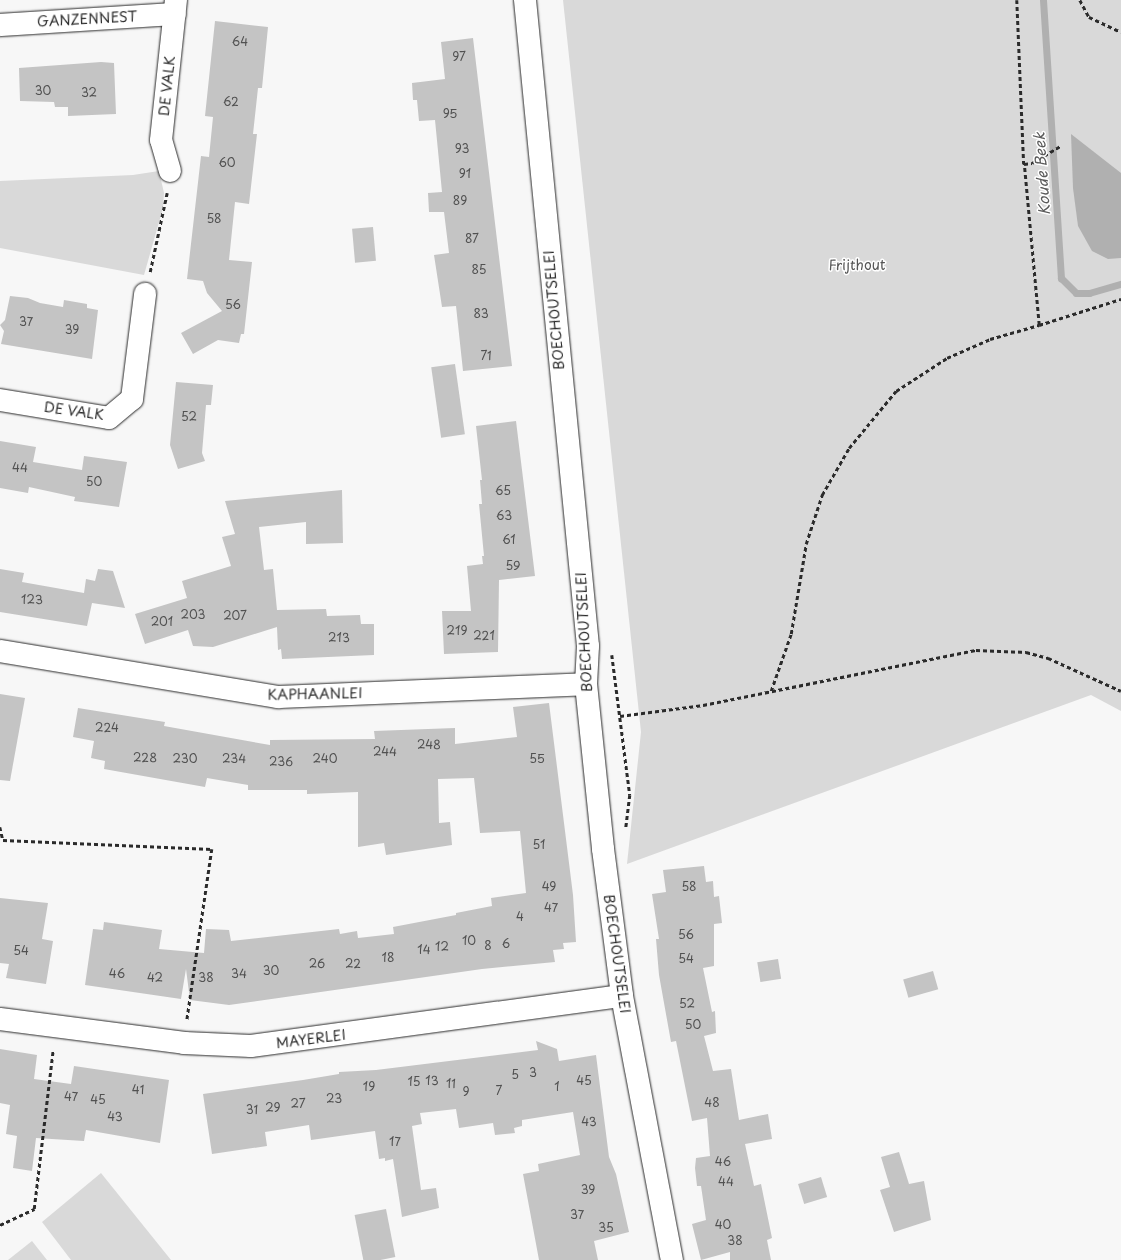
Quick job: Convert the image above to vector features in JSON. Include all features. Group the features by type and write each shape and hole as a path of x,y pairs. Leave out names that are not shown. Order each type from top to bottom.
{"street":[{"name":"BOECHOUTSELEI","path":"526,0 587,638 586,684 622,996 672,1260"},
{"name":"GANZENNEST","path":"0,25 176,7"},
{"name":"DE VALK","path":"170,171 161,140 176,7"},
{"name":"DE VALK","path":"0,400 109,418 132,398 145,294"},
{"name":"KAPHAANLEI","path":"0,651 278,697 586,684"},
{"name":"MAYERLEI","path":"0,1019 56,1028 184,1043 251,1046 622,996"}],"path":[{"path":"1017,0 1024,164 1039,325"},
{"path":"1080,0 1089,17 1121,32"},
{"path":"1024,164 1032,163 1060,146"},
{"path":"145,294 166,204 170,171"},
{"path":"771,691 790,634 806,544 822,495 849,448 896,391 947,358 990,339 1121,299"},
{"path":"615,682 620,716 703,705 976,650 1034,654 1121,691"},
{"path":"0,827 3,840 212,849 184,1043"},
{"path":"0,1225 34,1209 56,1028"}],"green space":[{"name":"Frijthout","path":"563,0 1121,0 1121,711 1091,695 627,864 641,732"},
{"path":"159,171 164,193 163,208 144,275 0,248 0,181 133,175"},
{"path":"101,1173 171,1260 71,1260 42,1222"},
{"path":"32,1241 47,1260 8,1260"}],"shaded area":[{"path":"1071,134 1121,173 1121,258 1108,259 1092,251 1078,226 1073,188"}],"building":[{"path":"215,21 268,27 262,88 258,88 253,134 257,134 249,204 235,202 229,260 252,262 244,334 241,334 239,343 218,340 193,354 181,333 222,311 207,293 203,281 187,279 201,156 209,157 213,117 205,116"},
{"path":"473,38 512,366 463,371 456,306 442,307 434,255 449,253 444,212 429,212 428,193 442,192 435,120 419,121 417,100 413,100 412,83 445,79 441,42"},
{"path":"101,62 114,63 116,114 68,116 68,107 55,107 54,102 20,101 19,68"},
{"path":"373,227 376,261 355,263 352,229"},
{"path":"10,296 28,298 40,303 63,307 64,300 87,304 87,308 98,310 92,359 1,344 4,331 0,325 5,320"},
{"path":"455,364 465,434 441,438 431,367"},
{"path":"176,382 213,385 211,405 206,405 202,453 205,461 178,469 170,445"},
{"path":"516,421 535,576 499,580 498,652 444,654 442,611 471,611 467,566 483,564 482,556 484,556 479,504 482,504 480,480 482,480 476,426"},
{"path":"0,441 36,447 33,462 82,470 84,456 127,462 119,507 74,501 75,497 29,487 28,493 0,488"},
{"path":"342,490 343,543 306,544 306,522 259,527 264,570 273,569 277,610 326,609 327,616 360,615 361,624 374,624 374,655 282,659 281,649 278,650 277,627 213,647 193,646 188,630 145,644 135,614 187,598 182,581 231,566 222,537 235,534 225,501"},
{"path":"0,569 24,573 22,582 84,593 86,579 95,581 98,569 113,571 125,608 92,603 87,626 0,612"},
{"path":"0,694 25,698 10,781 0,780"},
{"path":"549,703 573,895 576,942 563,943 564,949 553,950 555,962 482,969 229,1005 190,1000 186,969 181,999 85,985 93,929 103,930 104,922 162,930 159,949 204,953 206,929 229,930 231,941 339,929 340,934 357,931 358,938 394,934 393,927 456,915 456,913 492,906 491,898 526,893 520,831 480,833 474,778 438,779 439,823 450,822 452,845 386,855 384,843 358,847 358,792 307,794 307,790 248,790 248,785 207,778 205,787 104,769 105,761 91,758 94,741 73,737 78,708 165,722 164,726 270,745 270,740 375,739 374,731 455,728 455,744 517,737 513,707"},
{"path":"704,866 706,882 713,881 714,897 719,896 722,923 714,924 714,966 703,968 712,1012 715,1011 716,1033 704,1036 713,1071 731,1069 739,1120 768,1114 772,1139 745,1144 754,1186 761,1184 772,1238 767,1240 771,1260 730,1260 730,1252 701,1260 692,1224 706,1220 701,1186 697,1186 695,1168 696,1158 710,1156 707,1118 692,1121 676,1041 671,1042 659,975 656,939 659,939 652,894 666,892 663,870"},
{"path":"0,898 48,903 42,939 53,941 46,984 6,978 9,964 0,963"},
{"path":"778,959 781,979 760,982 757,962"},
{"path":"933,971 938,989 908,998 903,980"},
{"path":"536,1041 557,1049 559,1061 596,1055 609,1157 616,1174 629,1232 594,1241 598,1260 539,1260 523,1174 539,1171 538,1164 580,1155 573,1112 522,1120 522,1126 514,1128 515,1133 495,1135 493,1123 459,1128 456,1109 420,1113 422,1124 412,1126 421,1190 436,1188 439,1208 402,1217 393,1159 385,1161 385,1158 379,1159 375,1131 311,1140 309,1125 265,1132 267,1146 212,1154 203,1094 303,1080 339,1074 339,1072 376,1070 538,1050"},
{"path":"0,1049 37,1055 34,1079 71,1084 74,1066 169,1080 160,1143 86,1130 84,1141 36,1138 32,1171 13,1168 17,1136 6,1134 10,1105 0,1103"},
{"path":"899,1152 909,1184 924,1181 931,1220 894,1232 880,1190 890,1187 881,1157"},
{"path":"821,1177 827,1197 804,1204 798,1184"},
{"path":"386,1209 395,1257 380,1260 363,1260 355,1215"}],"waterway":[{"name":"Koude Beek","path":"1043,0 1061,278 1076,293 1089,293 1121,284"}]}
